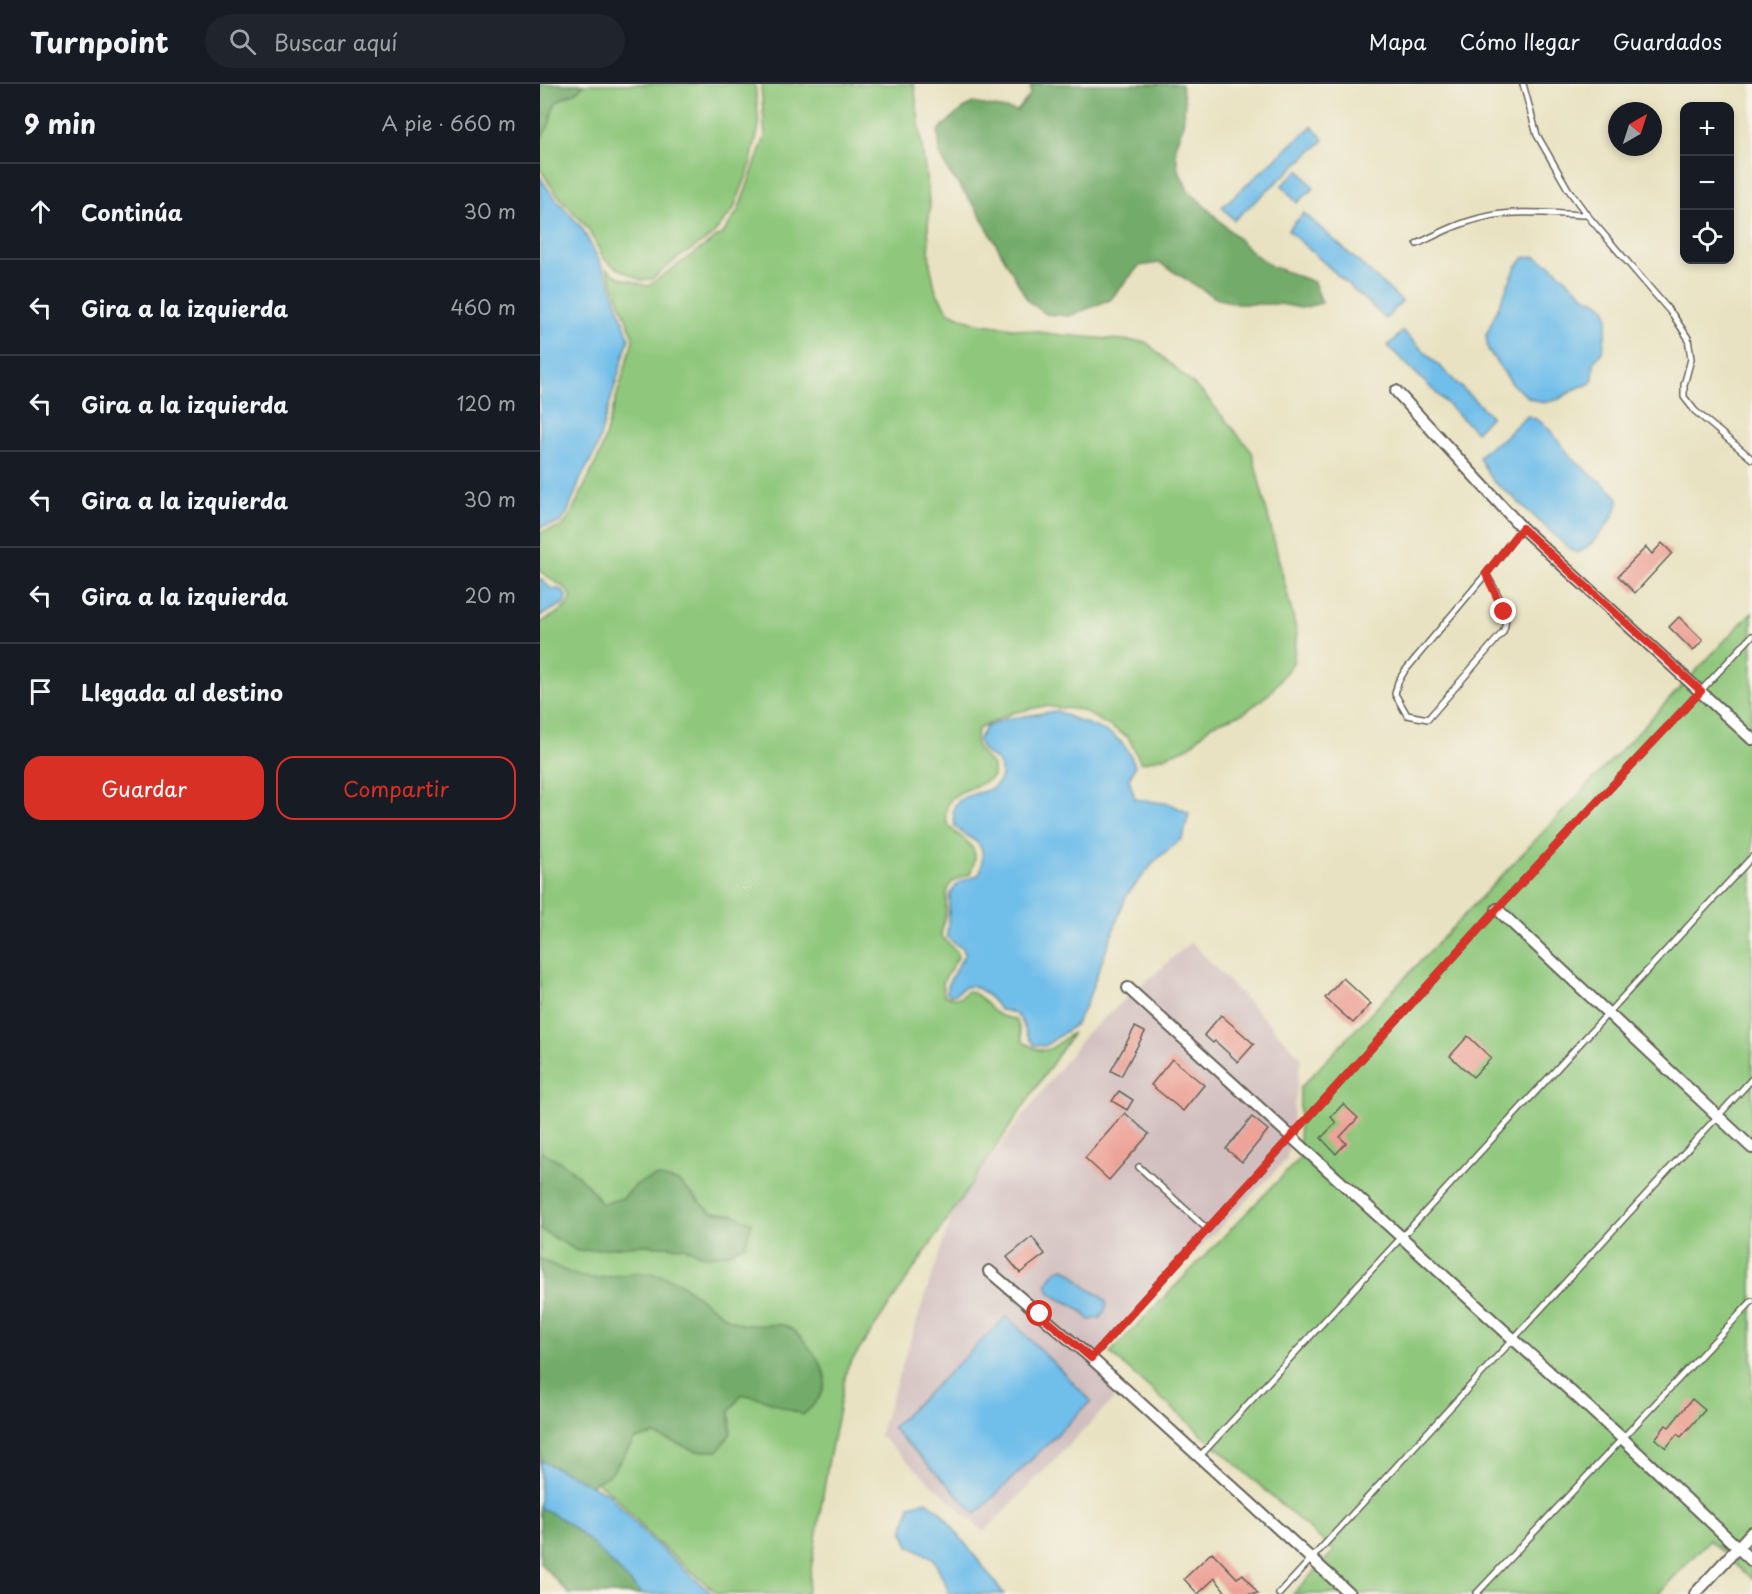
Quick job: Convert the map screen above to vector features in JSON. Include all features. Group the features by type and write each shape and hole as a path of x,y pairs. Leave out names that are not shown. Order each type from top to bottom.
{"street":[{"path":"1396,391 1522,528 1752,739"},
{"path":"1497,909 1752,1148"},
{"path":"1128,988 1623,1438 1752,1561"},
{"path":"990,1271 1091,1358 1350,1594"},
{"path":"1695,1594 1752,1532"}],"lane":[{"path":"1522,84 1537,135 1554,167 1587,215 1673,315 1688,338 1691,359 1684,385 1684,397 1695,411 1752,459"},
{"path":"1418,244 1456,226 1483,217 1517,213 1587,215"},
{"path":"1486,574 1504,612 1507,624 1503,632 1428,719 1407,715 1395,694 1404,672 1522,528"},
{"path":"1091,1358 1497,909 1752,636"},
{"path":"1199,1457 1752,857"},
{"path":"1279,1594 1752,1079"},
{"path":"1138,1167 1207,1229"},
{"path":"1476,1594 1752,1301"}],"shaded area":[{"path":"1191,942 1301,1057 1287,1159 1097,1353 1114,1399 984,1532 879,1435 956,1203 1087,1033"}],"green space":[{"path":"540,84 755,84 759,126 749,170 733,210 712,236 678,258 652,279 641,280 617,268 605,260 586,226 555,192 540,169"},
{"path":"540,84 584,84 577,91 556,103 549,126 540,139"},
{"path":"761,84 914,84 930,208 928,226 930,265 936,292 949,312 976,323 1061,335 1146,342 1204,394 1252,452 1297,633 1293,663 1270,693 1244,713 1211,725 1189,747 1163,757 1141,763 1128,737 1082,710 1044,706 1012,713 978,729 977,745 993,766 993,776 982,784 961,792 950,800 947,806 947,823 969,843 975,856 970,874 957,879 948,889 941,936 956,951 958,957 944,980 944,995 960,998 968,991 977,995 999,1015 1017,1021 1023,1042 1039,1050 1050,1049 1073,1033 847,1368 828,1464 807,1594 718,1594 652,1538 615,1496 599,1484 540,1456 540,623 562,610 572,597 566,589 540,571 540,532 562,527 570,516 600,454 633,340 607,269 619,277 648,286 724,232 738,211 765,137"},
{"path":"1031,84 1181,84 1185,102 1183,126 1175,146 1178,169 1188,190 1253,253 1271,266 1314,282 1322,303 1301,308 1280,304 1237,304 1216,298 1160,263 1139,266 1110,300 1069,316 1046,314 1028,301 976,208 949,172 940,154 938,131 972,103 1017,111 1030,95"},
{"path":"1752,612 1752,1579 1709,1540 1658,1594 1293,1594 1334,1551 1110,1353 1299,1159 1300,1088"},
{"path":"540,1152 567,1166 589,1187 602,1204 623,1198 637,1184 657,1176 679,1182 711,1212 732,1214 752,1223 745,1245 725,1254 704,1256 684,1247 640,1245 577,1251 540,1229"},
{"path":"540,1259 571,1273 591,1278 639,1273 667,1277 738,1323 783,1325 795,1332 815,1355 825,1377 824,1389 803,1415 763,1399 742,1394 730,1411 731,1433 718,1451 696,1451 655,1435 635,1439 611,1474 591,1485 540,1477"},
{"path":"540,1505 562,1518 654,1594 569,1594 540,1563"}],"water":[{"path":"1312,126 1324,140 1234,220 1222,207"},
{"path":"1299,170 1314,188 1297,203 1282,185"},
{"path":"540,177 550,192 582,228 609,280 629,338 596,450 581,478 567,514 560,523 540,527"},
{"path":"1304,213 1402,301 1386,319 1288,230"},
{"path":"1534,256 1551,265 1586,297 1600,303 1606,309 1608,320 1602,352 1594,362 1593,380 1559,399 1543,403 1529,398 1513,385 1488,350 1486,335 1516,267 1524,258"},
{"path":"1403,331 1491,416 1476,432 1388,346"},
{"path":"1528,416 1549,429 1575,461 1618,498 1614,513 1597,538 1576,553 1493,481 1479,458"},
{"path":"540,578 550,588 562,590 566,595 565,603 540,616"},
{"path":"1057,711 1103,730 1121,742 1129,752 1135,766 1129,779 1135,799 1170,804 1189,813 1183,837 1155,861 1126,896 1087,1002 1076,1024 1045,1046 1034,1045 1019,1018 1015,1014 1000,1010 979,989 969,986 955,994 950,995 946,992 965,954 962,947 947,937 950,894 958,883 980,874 983,854 979,844 955,827 954,808 965,797 990,789 1000,778 1000,765 984,752 978,740 986,727 1006,719"},
{"path":"1065,1268 1086,1287 1104,1299 1105,1311 1100,1318 1090,1320 1076,1307 1050,1292 1048,1284 1051,1277 1058,1270"},
{"path":"1007,1316 1091,1401 976,1514 892,1428"},
{"path":"540,1460 609,1494 649,1538 712,1594 642,1594 568,1523 540,1508"},
{"path":"927,1501 940,1511 1004,1594 950,1594 933,1558 909,1546 903,1531 910,1505"}],"building":[{"path":"1662,543 1672,553 1635,593 1618,576 1646,547 1652,554"},
{"path":"1679,617 1703,640 1693,651 1669,627"},
{"path":"1343,978 1371,1004 1353,1023 1325,998"},
{"path":"1221,1015 1254,1044 1238,1062 1215,1041 1213,1043 1204,1035"},
{"path":"1135,1027 1145,1032 1121,1076 1111,1071"},
{"path":"1468,1036 1491,1058 1473,1077 1450,1056"},
{"path":"1172,1059 1204,1085 1183,1111 1151,1085"},
{"path":"1119,1091 1133,1100 1127,1110 1112,1101"},
{"path":"1343,1104 1358,1118 1340,1137 1346,1143 1336,1154 1321,1138 1336,1123 1331,1117"},
{"path":"1125,1113 1149,1134 1109,1180 1085,1158"},
{"path":"1252,1117 1268,1130 1242,1162 1226,1149"},
{"path":"1032,1237 1045,1254 1020,1273 1007,1257"},
{"path":"1692,1399 1705,1410 1681,1437 1677,1434 1666,1448 1655,1439 1666,1425 1669,1427"},
{"path":"1212,1552 1237,1578 1243,1574 1258,1594 1227,1594 1215,1578 1198,1594 1184,1579"}],"route":[{"path":"1040,1314 1091,1358 1497,909 1701,691 1522,528 1486,574 1504,612"}]}
